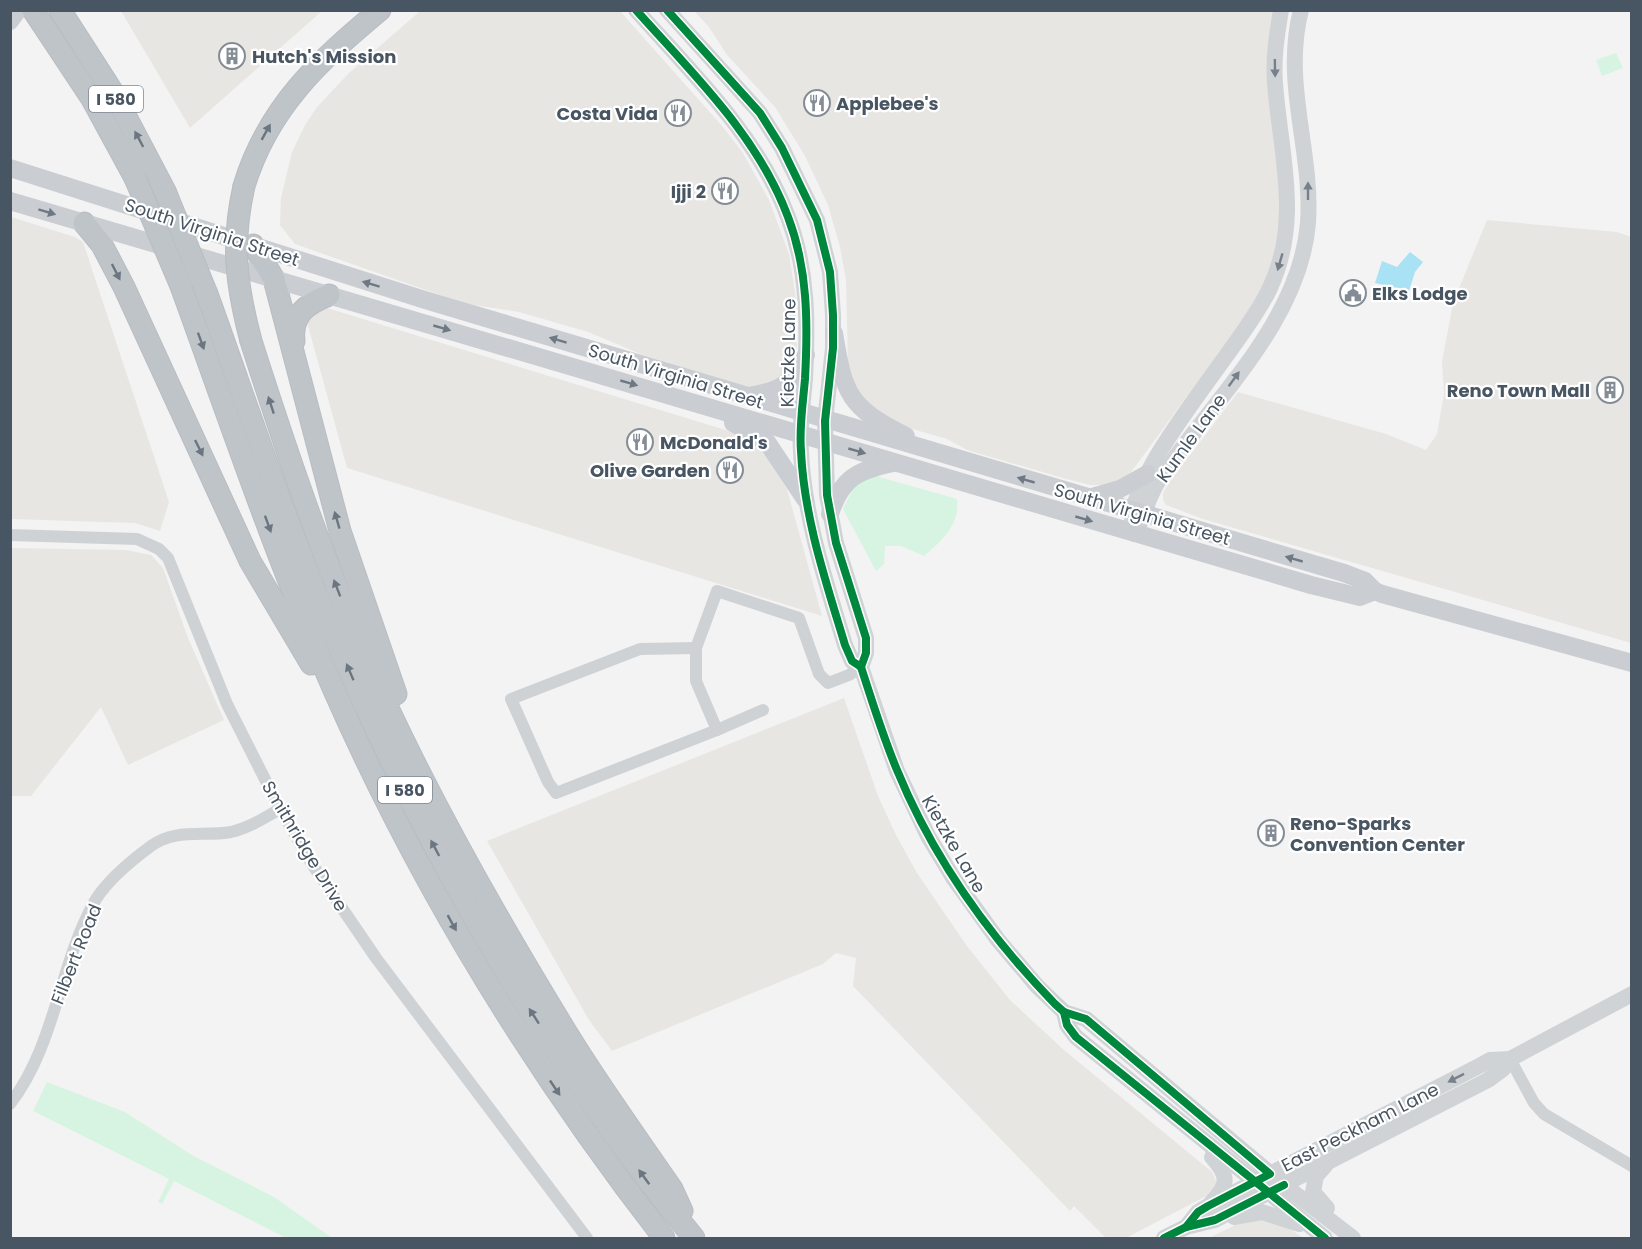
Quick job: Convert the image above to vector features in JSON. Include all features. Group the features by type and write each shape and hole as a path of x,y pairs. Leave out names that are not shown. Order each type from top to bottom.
{"highway":[{"name":"I 580","path":"33,10 92,99 135,178 181,286 291,587 357,740 426,876 493,992 563,1100 664,1239"},
{"path":"380,10 339,45 292,93 264,135 244,186 237,222 236,275 251,341 297,483 355,631 411,754 492,905 568,1036 672,1189 694,1239"},
{"name":"I 580","path":"60,11 114,94 165,191 207,294 329,625 419,818 510,979 636,1165 694,1239"},
{"path":"84,223 102,245 124,287 250,561 357,740"},
{"path":"253,245 274,279 340,531 372,629 413,735 492,905"},
{"path":"296,369 293,334 297,316 310,303 329,295"}],"main road":[{"path":"10,21 18,10"},
{"name":"Kietzke Lane","path":"636,10 739,128 789,218 802,271 806,301 806,355 801,434 805,499 845,645 852,661 861,667 897,771 938,854 998,940 1064,1012 1067,1025 1076,1037 1319,1234"},
{"name":"Kietzke Lane","path":"667,10 749,100 787,157 811,205 823,240 830,272 834,333 824,441 830,514 866,638 866,653 861,667"},
{"name":"Kumle Lane","path":"1135,534 1147,474 1259,308 1279,267 1288,220 1288,176 1274,60 1281,10"},
{"name":"Kumle Lane","path":"1138,513 1282,308 1297,273 1308,223 1308,172 1293,81 1295,44 1301,10"},
{"path":"10,163 58,183"},
{"name":"South Virginia Street","path":"10,168 494,321 1088,499 1344,573 1365,580 1375,591 1632,663"},
{"name":"South Virginia Street","path":"10,201 1326,589 1360,597 1375,591"},
{"path":"1259,308 1282,308"},
{"path":"488,342 494,321"},
{"path":"834,333 842,378 852,399 879,423 945,456"},
{"path":"746,397 784,386 797,372 806,355"},
{"path":"694,403 766,442 805,499"},
{"path":"830,514 846,481 866,470 896,463"},
{"path":"1088,499 1120,489 1147,474"},
{"name":"East Peckham Lane","path":"1186,1227 1198,1212 1253,1182 1490,1060 1510,1059 1632,994"},
{"name":"Kietzke Lane","path":"1064,1012 1086,1019 1270,1174 1353,1239"},
{"name":"East Peckham Lane","path":"1164,1239 1186,1227 1207,1223 1488,1080 1503,1069 1510,1059"},
{"path":"1185,1127 1224,1172 1225,1179 1220,1192 1208,1206"},
{"path":"1332,1160 1316,1176 1313,1192 1358,1239"},
{"path":"1207,1223 1262,1212 1319,1234"}],"street":[{"name":"Smithridge Drive","path":"10,535 137,539 148,543 168,558 227,704 280,809 327,887 376,958 587,1239"},
{"path":"717,730 696,681 696,648 717,591 799,618 819,675 828,683 849,675 861,667"},
{"path":"696,648 640,649 511,699 548,782 556,793 763,710"},
{"name":"Filbert Road","path":"10,1104 31,1072 89,913 109,883 162,839 180,835 232,831 248,826 280,809"},
{"path":"1510,1059 1534,1103 1544,1114 1632,1166"}],"shaded area":[{"path":"121,11 322,11 190,128"},
{"path":"420,11 620,11 723,127 743,153 769,200 789,254 796,299 797,352 792,367 781,380 757,388 739,384 643,355 588,332 519,312 474,305 443,296 295,244 280,225 281,198 292,152 305,125 317,107 349,73"},
{"path":"694,11 1273,11 1282,209 1272,262 1263,286 1240,324 1129,475 1107,485 1090,485 1063,478 967,450 947,439 902,426 867,403 853,384 848,365 846,280 840,247 828,205 805,156 775,107 727,55 709,27"},
{"path":"11,217 75,237 83,242 169,502 160,531 135,523 11,519"},
{"path":"1487,220 1617,232 1631,237 1631,643 1203,519 1166,505 1163,500 1163,493 1171,480 1238,392 1386,434 1426,450 1437,434 1444,394 1442,362 1453,303"},
{"path":"327,308 742,435 765,452 787,489 822,616 347,468 307,322 310,314 318,309"},
{"path":"11,548 126,550 151,555 163,568 188,638 224,720 128,765 101,707 31,796 11,796"},
{"path":"844,698 878,796 896,835 917,873 967,946 1010,1000 1064,1050 1212,1172 1217,1183 1210,1194 1126,1238 1106,1238 1074,1206 1070,1211 853,986 856,958 836,953 823,964 612,1051 589,1020 487,841"},
{"path":"1258,1217 1289,1228 1303,1238 1209,1238 1245,1220"}],"green space":[{"path":"1616,53 1623,68 1602,76 1596,60"},
{"path":"876,476 957,499 957,508 949,531 924,556 901,546 885,546 884,564 876,571 843,509 855,484"},
{"path":"47,1082 125,1112 192,1155 274,1197 332,1238 286,1238 174,1181 162,1204 158,1202 169,1179 33,1111"}],"water":[{"path":"1410,252 1423,262 1415,272 1409,291 1375,283 1382,261 1397,267"}],"cycle path":[{"path":"636,10 701,82 742,133 760,159 775,187 795,237 803,277 806,317 806,358 801,424 806,501 817,550 845,645 852,661 861,667"},
{"path":"667,10 760,113 782,148 817,220 830,272 833,315 833,348 825,421 827,495 836,543 866,638 866,653 861,667 878,719 911,803 945,865 985,923 1055,1004 1064,1012 1086,1019 1270,1174 1198,1212 1186,1227"},
{"path":"1064,1012 1067,1025 1076,1037 1325,1238"},
{"path":"1164,1238 1186,1227 1215,1220 1284,1185"}],"place":[{"name":"Hutch's Mission","path":"232,56"},
{"name":"Applebee's","path":"817,103"},
{"name":"Costa Vida","path":"678,113"},
{"name":"Ijji 2","path":"725,191"},
{"name":"Elks Lodge","path":"1353,293"},
{"name":"Reno Town Mall","path":"1610,390"},
{"name":"McDonald's","path":"640,442"},
{"name":"Olive Garden","path":"730,470"},
{"name":"Reno-Sparks Convention Center","path":"1271,833"}]}
